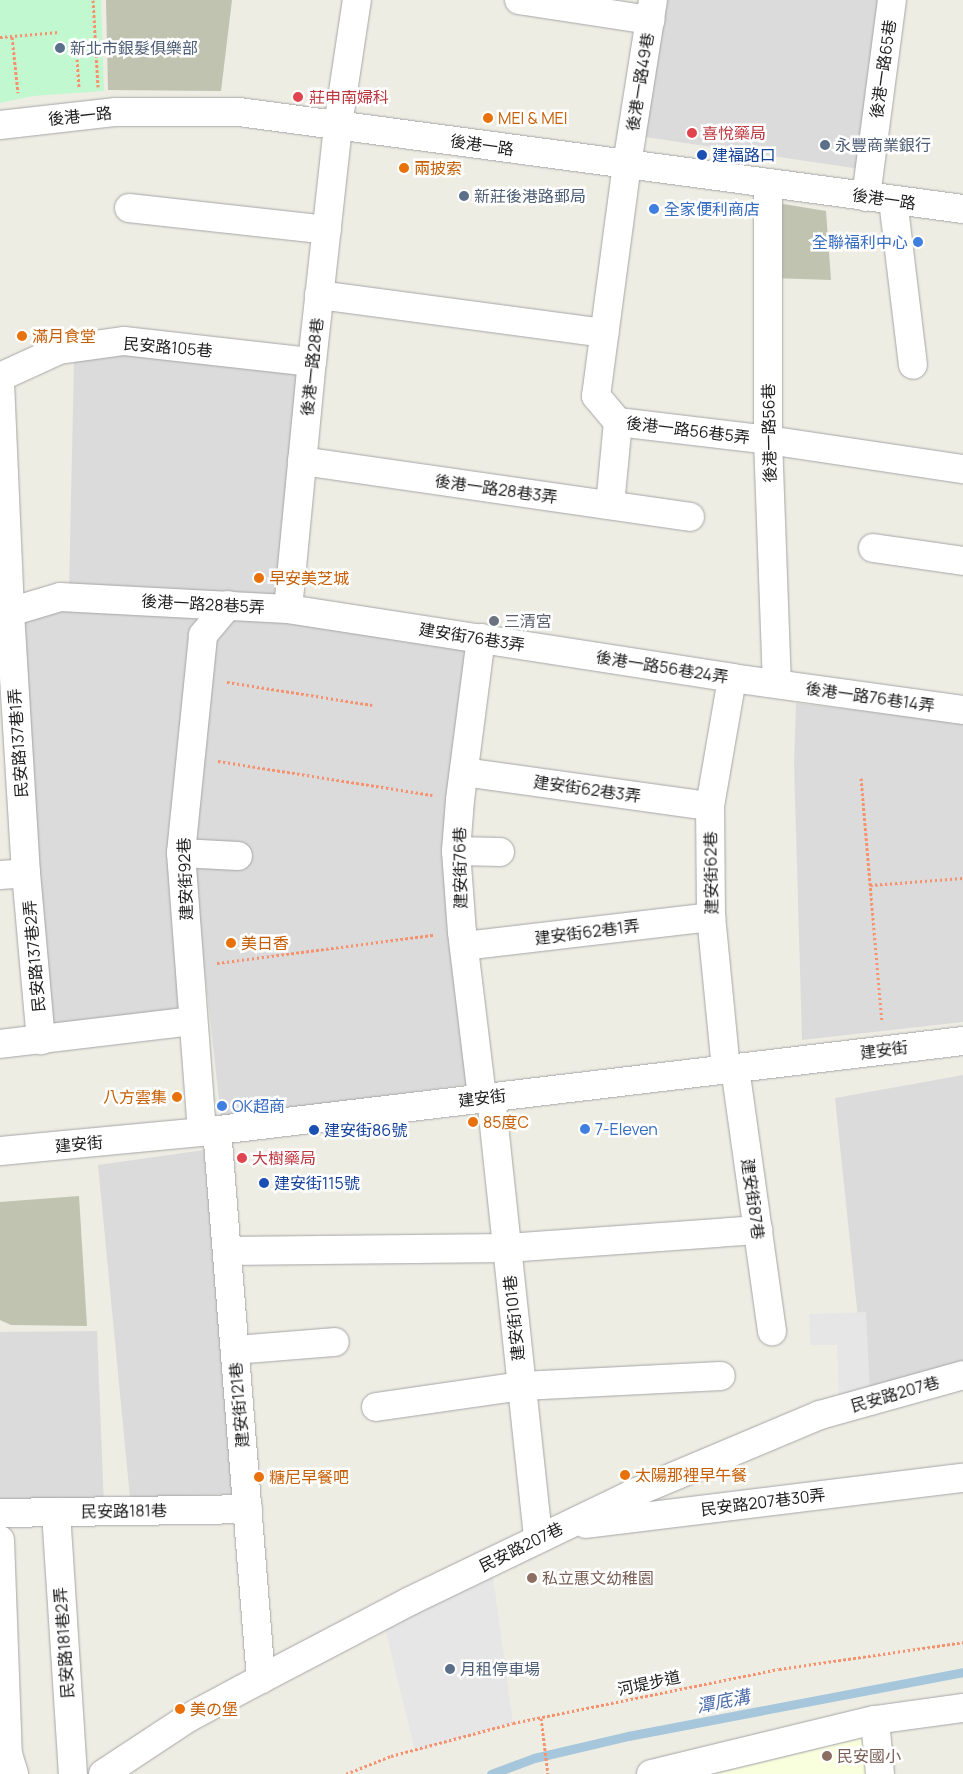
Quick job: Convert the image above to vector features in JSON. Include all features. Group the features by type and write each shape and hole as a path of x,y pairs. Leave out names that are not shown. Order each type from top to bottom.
{"street":[{"name":"後港一路28巷","path":"288,609 312,362 338,125 357,0"},
{"path":"519,0 651,10"},
{"name":"後港一路65巷","path":"866,197 892,0"},
{"name":"後港一路49巷","path":"627,164 651,10"},
{"name":"後港一路","path":"0,125 125,112 239,112 963,209"},
{"name":"後港一路56巷5弄","path":"627,164 596,396 618,422 768,440 963,469"},
{"name":"後港一路56巷","path":"768,183 768,440 777,684"},
{"path":"892,200 913,365"},
{"path":"130,208 327,230"},
{"path":"319,295 604,333"},
{"name":"民安路105巷","path":"0,377 59,350 124,341 312,362"},
{"name":"民安路137巷1弄","path":"0,382 13,874"},
{"path":"610,505 618,422"},
{"name":"後港一路28巷3弄","path":"302,461 690,517"},
{"path":"873,548 963,561"},
{"name":"後港一路28巷5弄","path":"5,616 60,597 288,609 397,625"},
{"name":"建安街92巷","path":"210,1131 193,1021 181,853 203,635 228,605"},
{"name":"建安街76巷3弄","path":"397,625 546,648"},
{"name":"建安街76巷","path":"481,638 460,800 456,851 463,939 486,1098"},
{"name":"後港一路56巷24弄","path":"546,648 777,684"},
{"name":"建安街62巷","path":"730,1068 711,917 710,806 732,678"},
{"name":"後港一路76巷14弄","path":"777,684 963,710"},
{"name":"建安街62巷3弄","path":"464,772 710,806"},
{"path":"456,851 500,852"},
{"path":"181,853 238,856"},
{"name":"民安路137巷2弄","path":"13,874 42,1040"},
{"name":"建安街62巷1弄","path":"463,939 711,917"},
{"path":"0,1044 193,1021"},
{"name":"建安街","path":"0,1151 210,1131 963,1041"},
{"name":"建安街87巷","path":"730,1068 758,1230 772,1331"},
{"name":"建安街101巷","path":"486,1098 507,1248 538,1539"},
{"name":"建安街121巷","path":"210,1131 227,1251 261,1679"},
{"path":"227,1251 507,1248 758,1230"},
{"path":"235,1350 335,1342"},
{"name":"民安路207巷","path":"103,1774 188,1718 261,1679 410,1601 632,1494 820,1415 963,1374"},
{"path":"376,1407 522,1386 721,1376"},
{"name":"民安路207巷30弄","path":"562,1527 963,1478"},
{"name":"民安路181巷","path":"0,1513 248,1509"},
{"name":"民安路181巷2弄","path":"56,1512 73,1774"},
{"path":"0,1540 8,1754 14,1774"},
{"path":"651,1774 875,1720 963,1708"},
{"path":"875,1720 880,1774"}],"path":[{"path":"70,88 98,87 93,0"},
{"path":"0,37 59,32"},
{"path":"12,37 18,93"},
{"path":"77,59 79,88"},
{"path":"9,94 26,92"},
{"path":"199,677 372,705"},
{"path":"191,757 460,800"},
{"path":"861,778 885,1050"},
{"path":"870,884 963,878"},
{"path":"189,966 463,939"},
{"name":"河堤步道","path":"346,1774 391,1756 513,1723 779,1669 963,1642"},
{"path":"540,1718 548,1774"}],"shaded area":[{"path":"106,0 232,0 221,91 108,90"},
{"path":"657,0 884,0 860,169 638,136"},
{"path":"771,202 826,211 831,280 772,278"},
{"path":"123,354 301,374 280,599 69,589 74,361"},
{"path":"62,606 197,609 176,846 191,1019 46,1038 18,619"},
{"path":"236,612 474,649 444,855 472,1084 221,1118 188,821 216,637"},
{"path":"796,703 963,723 963,1022 802,1040 794,763"},
{"path":"963,1075 963,1375 867,1405 835,1098"},
{"path":"204,1150 234,1494 130,1498 98,1165"},
{"path":"79,1196 87,1326 11,1325 0,1320 0,1202"},
{"path":"866,1312 870,1393 839,1402 837,1345 810,1345 809,1314"},
{"path":"97,1331 104,1505 0,1507 0,1332"},
{"name":"月租停車場","path":"491,1562 513,1723 415,1751 382,1616"},
{"name":"民安國小","path":"863,1738 867,1774 716,1774"}],"green space":[{"path":"0,0 101,0 104,91 33,96 0,103"}],"waterway":[{"name":"潭底溝","path":"491,1774 534,1758 628,1736 963,1672"}],"place":[{"name":"新北市銀髮俱樂部","path":"60,48"},
{"name":"莊申南婦科","path":"298,97"},
{"name":"MEI & MEI","path":"488,118"},
{"name":"喜悅藥局","path":"692,133"},
{"name":"永豐商業銀行","path":"825,145"},
{"name":"建福路口","path":"702,155"},
{"name":"兩披索","path":"404,168"},
{"name":"新莊後港路郵局","path":"464,196"},
{"name":"全家便利商店","path":"654,209"},
{"name":"全聯福利中心","path":"918,242"},
{"name":"滿月食堂","path":"22,336"},
{"name":"早安美芝城","path":"259,578"},
{"name":"三清宮","path":"494,621"},
{"name":"美日香","path":"231,943"},
{"name":"八方雲集","path":"177,1097"},
{"name":"OK超商","path":"222,1106"},
{"name":"85度C","path":"473,1122"},
{"name":"7-Eleven","path":"585,1129"},
{"name":"建安街86號","path":"314,1130"},
{"name":"大樹藥局","path":"242,1158"},
{"name":"建安街115號","path":"264,1183"},
{"name":"太陽那裡早午餐","path":"625,1475"},
{"name":"糖尼早餐吧","path":"259,1477"},
{"name":"私立惠文幼稚園","path":"532,1578"},
{"name":"月租停車場","path":"450,1669"},
{"name":"美の堡","path":"180,1709"},
{"name":"民安國小","path":"827,1756"}]}
